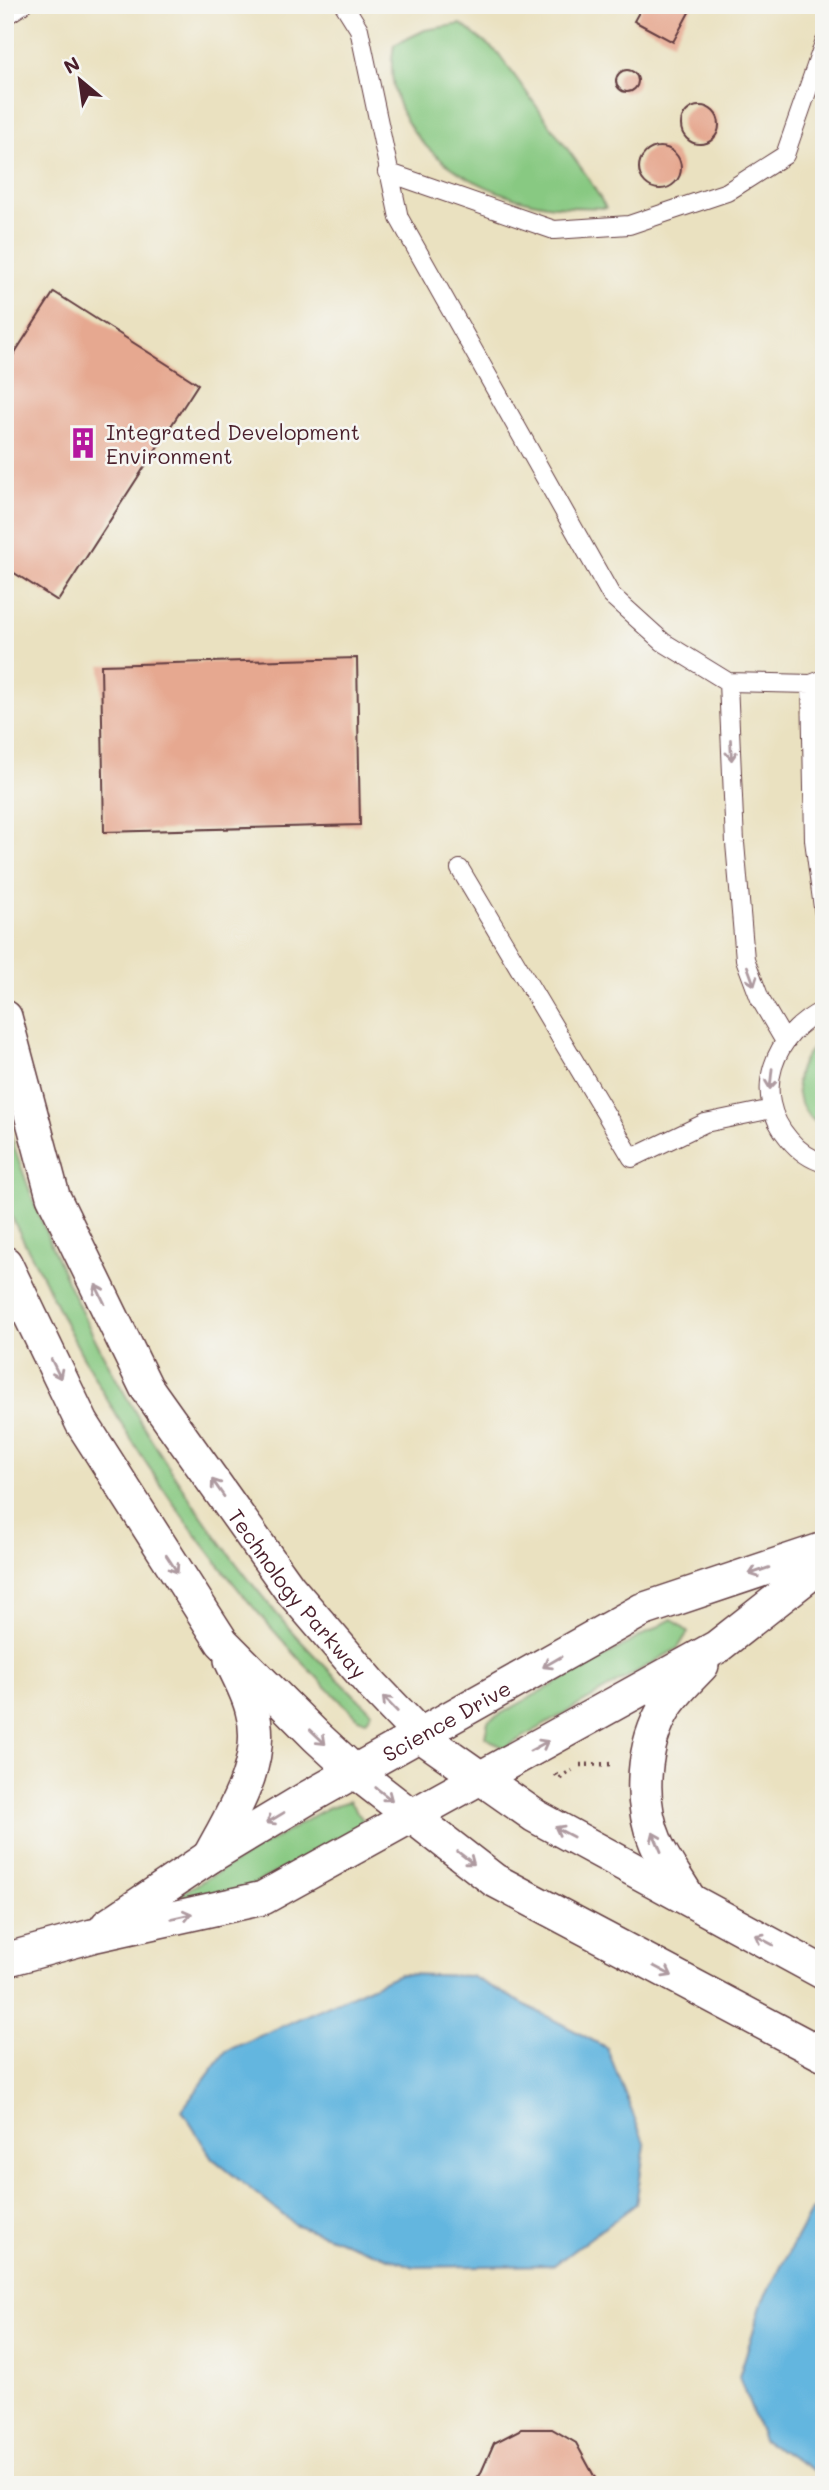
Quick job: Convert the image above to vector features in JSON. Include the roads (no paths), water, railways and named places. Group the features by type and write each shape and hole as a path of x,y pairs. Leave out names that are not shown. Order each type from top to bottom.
{"street":[{"name":"Technology Parkway","path":"5,1017 52,1196 146,1387 289,1588 373,1686 421,1736 479,1779 535,1816 824,1973"},
{"path":"5,1263 82,1423 222,1642 253,1710 255,1736 240,1799 209,1857"},
{"name":"Science Drive","path":"92,1936 209,1857 642,1610 824,1549"},
{"name":"Science Drive","path":"5,1960 92,1936 263,1898 717,1647 824,1563"},
{"path":"222,1642 355,1772 494,1880 824,2055"},
{"path":"691,1901 656,1843 645,1801 646,1768 655,1732 666,1706 717,1647"}],"lane":[{"path":"5,16 22,5"},
{"path":"344,5 359,29 387,172 399,218 611,594 663,642 728,682 817,682 814,840 824,915"},
{"path":"387,172 554,230 629,225 727,192 785,155 824,43"},
{"path":"728,682 735,843 745,959 760,999 784,1040"},
{"path":"460,869 632,1158 705,1123 772,1109"},
{"path":"824,1010 801,1022 784,1040 773,1062 769,1085 772,1109 781,1130 797,1148 824,1163"}],"water":[{"path":"399,1974 471,1976 607,2048 645,2145 636,2204 554,2265 414,2267 294,2224 212,2158 182,2110 226,2051"},
{"path":"812,2209 824,2216 822,2475 763,2440 739,2377 763,2300"}],"place":[{"name":"Integrated Development Environment","path":"83,443"}]}
